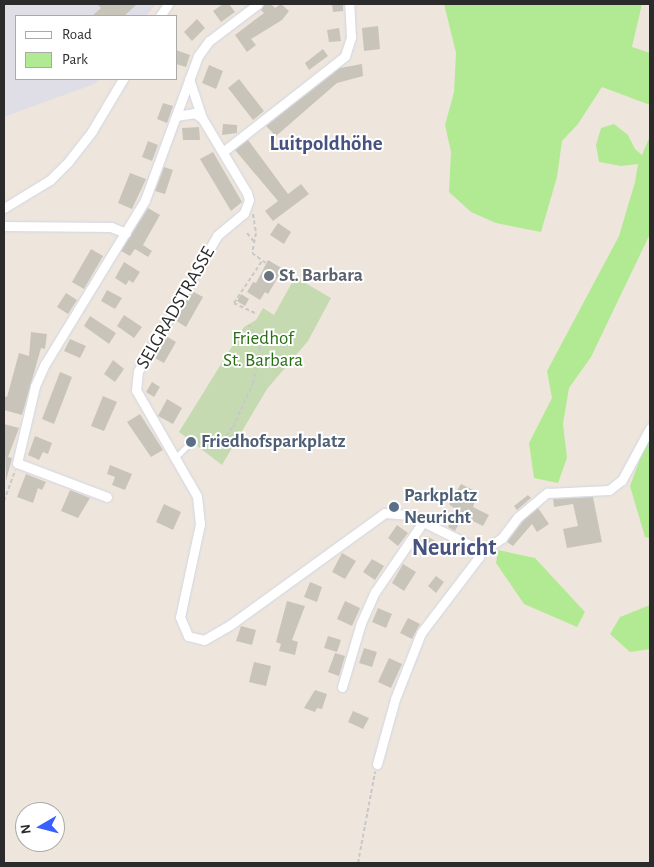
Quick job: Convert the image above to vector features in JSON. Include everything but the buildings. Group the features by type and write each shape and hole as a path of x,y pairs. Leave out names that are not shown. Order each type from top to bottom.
{"street":[{"path":"161,15 168,4"},
{"path":"106,497 17,463 40,374 145,200 189,79 203,48 258,4"},
{"path":"224,151 345,56 351,37 349,4"},
{"name":"SELGRADSTRASSE","path":"189,79 202,118 248,192 248,208 217,236 138,371 136,390 197,496 200,524 180,616 188,636 204,640 230,625 376,517 396,512 423,522"},
{"path":"4,208 50,180 68,162 92,131 122,80"},
{"path":"176,116 194,113 202,118"},
{"path":"4,226 111,227 126,233"},
{"path":"377,764 395,699 421,633 479,557 482,548 502,538 518,517 547,492 608,490 622,480 650,428"},
{"path":"342,687 362,623 375,592 423,522 482,548"}],"lane":[{"path":"175,458 191,442"}],"path":[{"path":"253,211 256,244 252,253 266,263"},
{"path":"247,233 256,244"},
{"path":"255,313 234,302 262,261"},
{"path":"191,442 222,441 233,428 258,366 261,343 249,325"},
{"path":"4,501 17,463"},
{"path":"358,863 377,764"}],"shaded area":[{"path":"4,4 156,4 147,15 15,15 15,80 98,80 94,84 4,117"}],"green space":[{"path":"444,4 642,4 632,47 650,53 650,105 602,87 578,124 562,141 557,177 541,232 496,223 471,212 449,192 451,152 445,125 454,92 456,53"},
{"path":"614,124 628,135 635,149 642,155 650,136 650,234 591,357 569,388 563,424 567,458 558,483 534,478 529,443 552,398 547,371 619,236 635,182 638,164 621,166 599,162 596,145 601,128"},
{"name":"Friedhof St. Barbara","path":"295,277 331,298 308,341 267,389 222,465 179,432 244,327 256,320 263,308 274,315"},
{"path":"650,432 650,538 645,537 630,486"},
{"path":"498,550 535,558 585,612 577,627 524,604 496,563"},
{"path":"650,605 650,649 630,652 610,634 620,617"}],"place":[{"name":"St. Barbara","path":"269,276"},
{"name":"Friedhofsparkplatz","path":"191,442"},
{"name":"Parkplatz Neuricht","path":"394,507"}],"district":[{"name":"Luitpoldhöhe","path":"326,144"},
{"name":"Neuricht","path":"454,549"}]}
